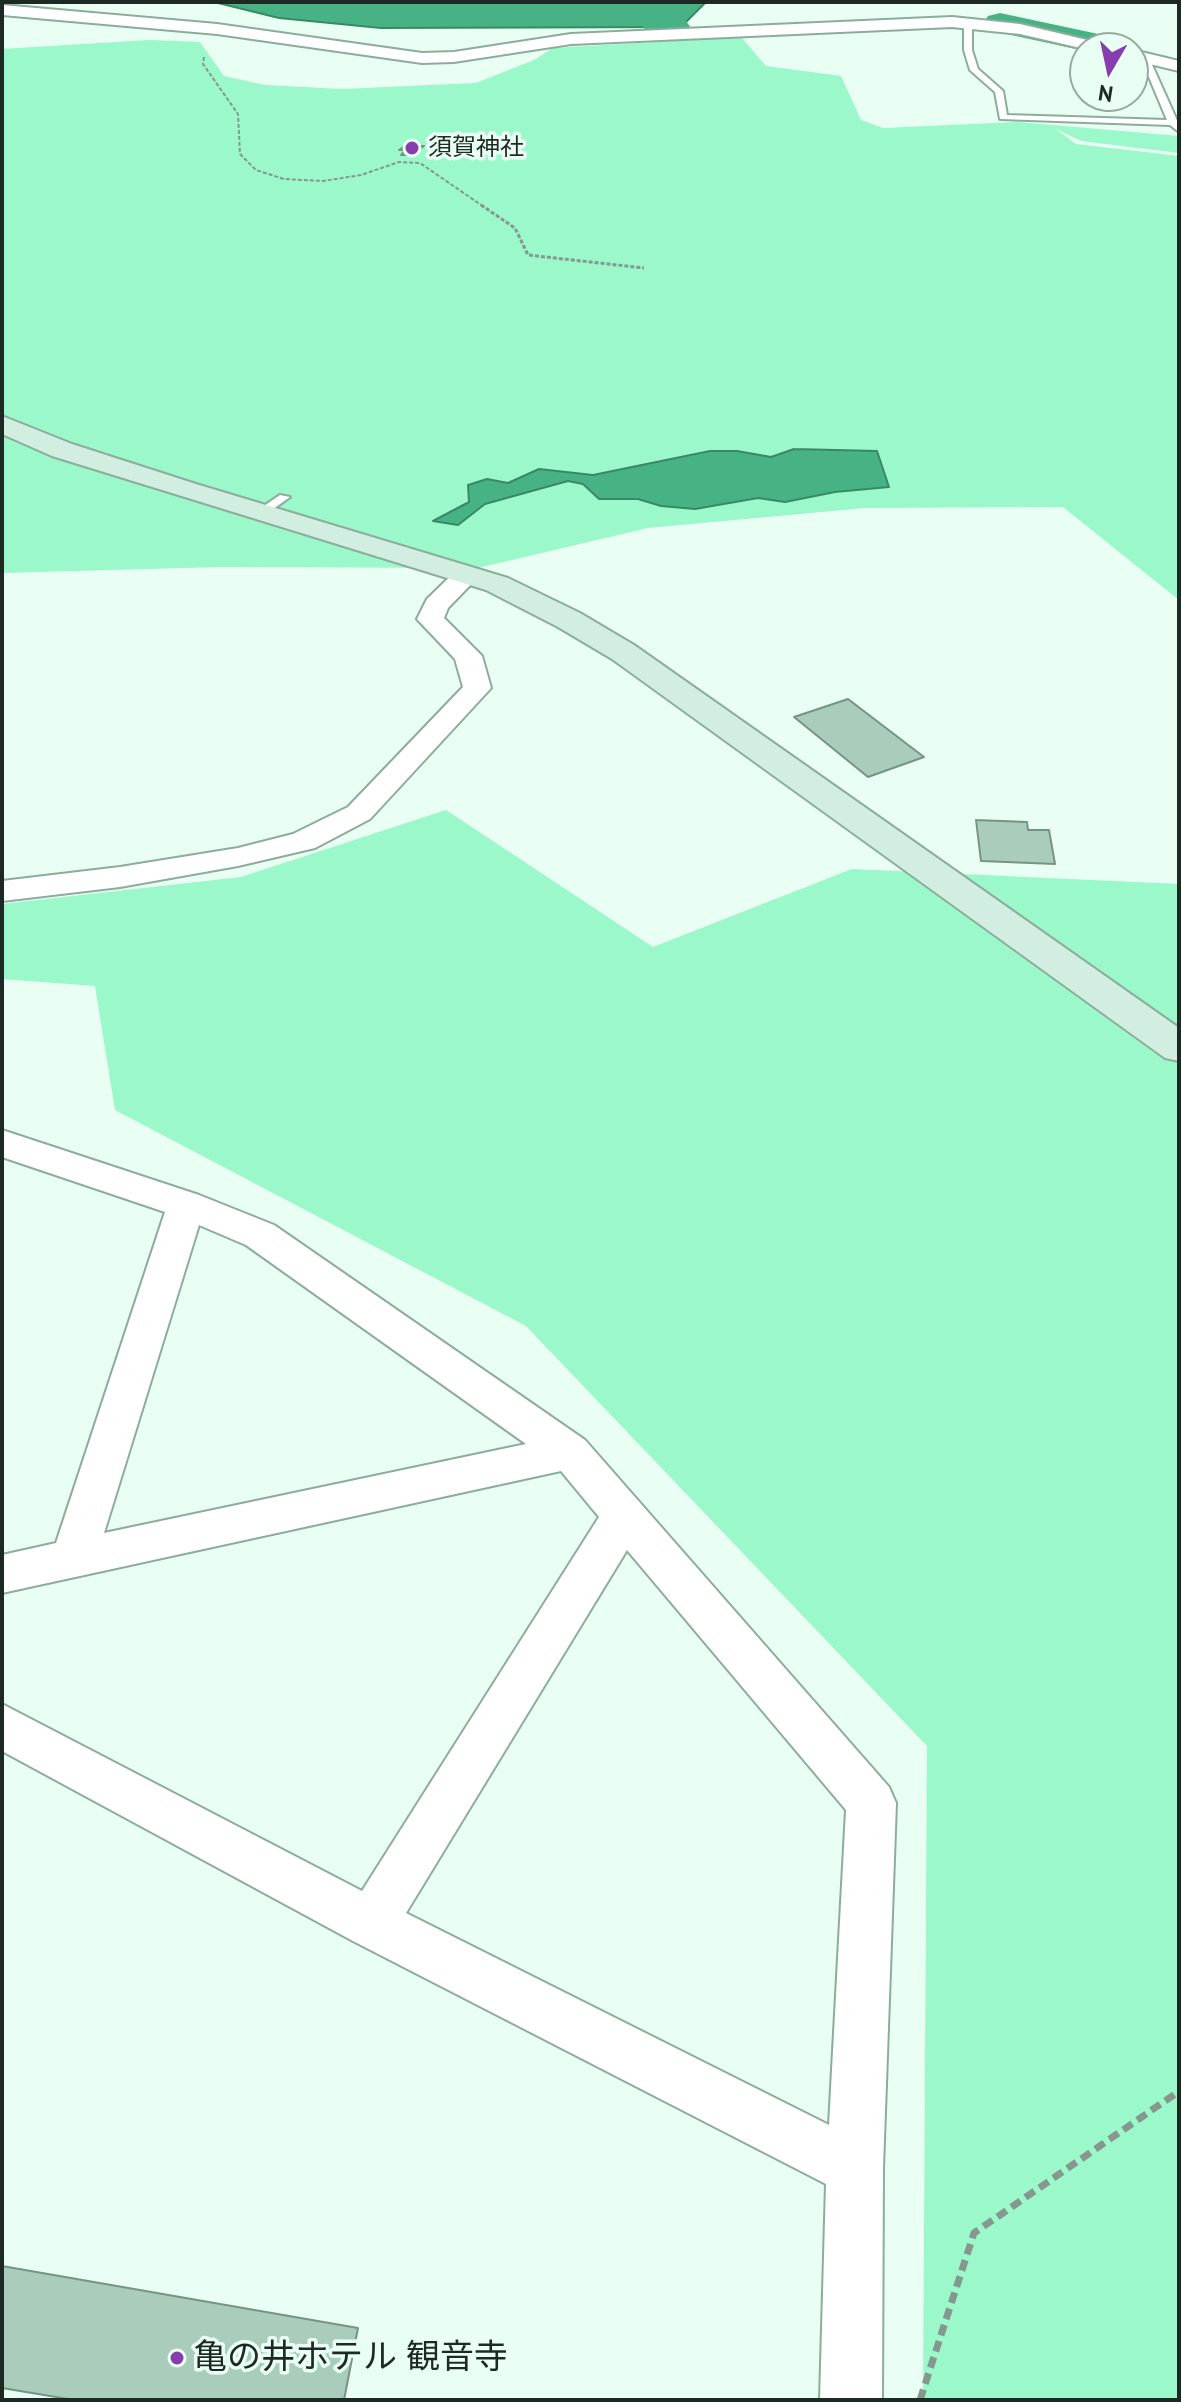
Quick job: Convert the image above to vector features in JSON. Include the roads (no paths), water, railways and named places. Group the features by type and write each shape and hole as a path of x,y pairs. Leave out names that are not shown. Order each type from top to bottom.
{"street":[{"path":"2,10 217,29 422,58 454,57 571,39 968,23 1020,29 1069,40"},
{"path":"687,33 709,12"},
{"path":"1149,59 1179,66"},
{"path":"2,424 62,450 273,504 497,584 557,614 623,652 1179,1048"},
{"path":"2,891 120,877 238,857 304,841 359,813 477,688 468,656 430,619 436,605 467,575"},
{"path":"2,1143 186,1205 260,1235 570,1452 871,1803 855,2168 851,2400"},
{"path":"74,1558 186,1205"},
{"path":"2,1574 570,1452"},
{"path":"371,1923 624,1515"},
{"path":"2,1726 371,1923 855,2168"}],"lane":[{"path":"968,23 968,50 974,70 999,91 1003,117 1175,126"},
{"path":"1149,76 1175,126"}],"waterway":[{"path":"1000,23 1069,37"},
{"path":"658,24 674,28"}],"place":[{"name":"須賀神社","path":"412,148"},
{"name":"亀の井ホテル 観音寺","path":"177,2358"}]}
